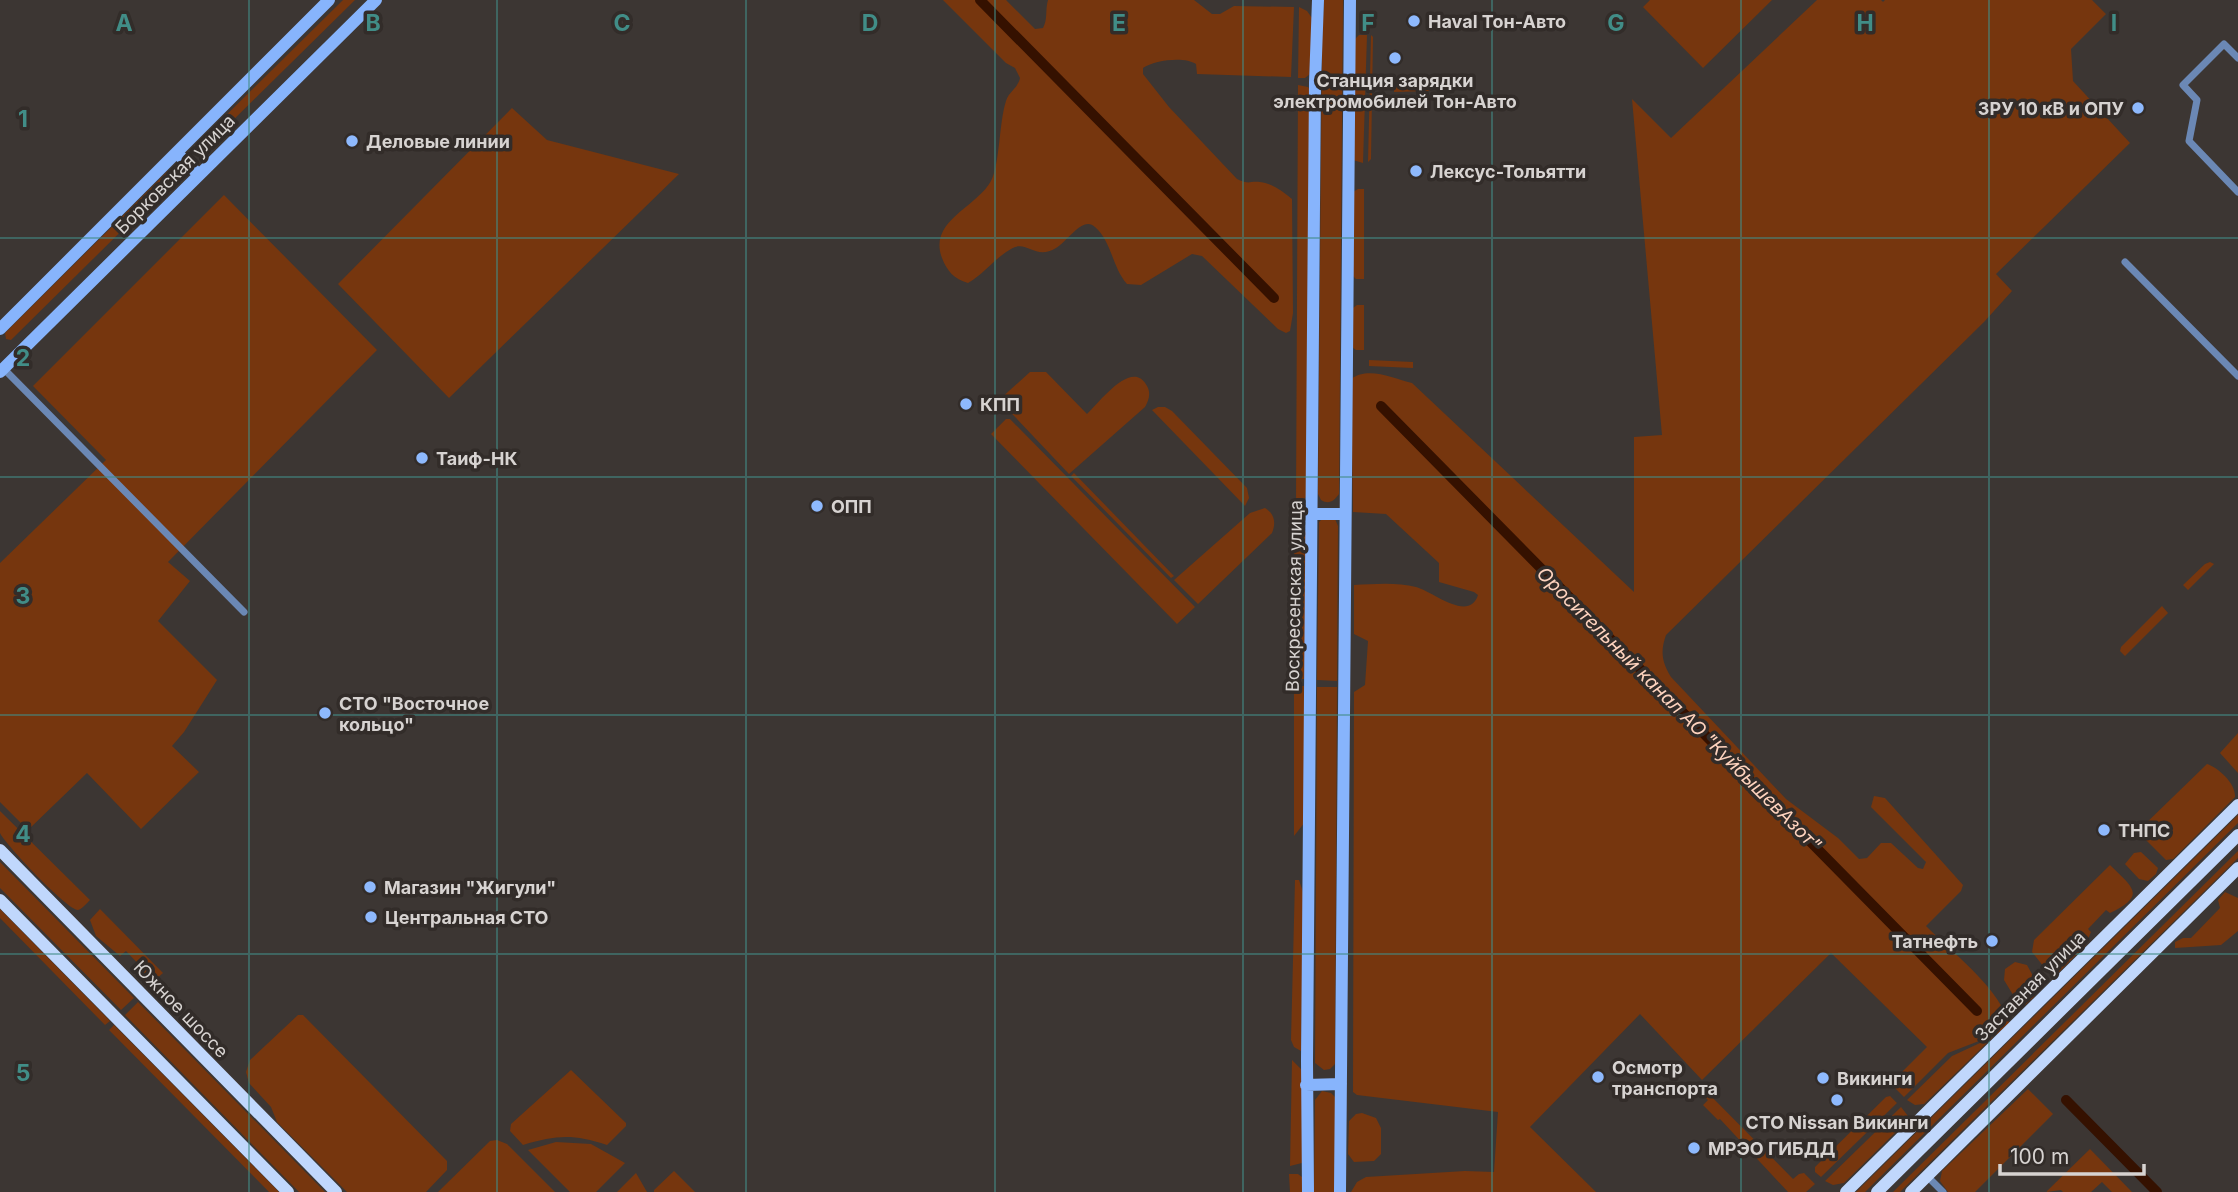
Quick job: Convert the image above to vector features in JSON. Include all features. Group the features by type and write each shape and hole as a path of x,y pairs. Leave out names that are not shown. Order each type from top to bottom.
{"main road":[{"name":"Борковская улица","path":"0,329 329,0"},
{"name":"Борковская улица","path":"2,371 376,0"},
{"name":"Воскресенская улица","path":"1308,1192 1306,1085 1318,0"},
{"path":"1340,1192 1350,0"},
{"path":"177,153 199,174"},
{"path":"1313,514 1345,514"},
{"name":"Заставная улица","path":"1846,1192 2238,805"},
{"path":"1877,1192 2238,835"},
{"name":"Южное шоссе","path":"0,850 336,1192"},
{"path":"1911,1192 2238,868"},
{"path":"0,900 288,1192"},
{"path":"2021,1050 2038,1066"},
{"path":"1306,1085 1341,1084"}],"street":[{"path":"2238,58 2224,44 2183,85 2197,100 2189,141 2238,192"},
{"path":"2125,262 2238,376"},
{"path":"2,371 244,612"},
{"path":"1927,1176 1942,1192"}],"shaded area":[{"path":"343,0 355,0 214,139 209,140 208,133"},
{"path":"943,0 1006,0 1035,29 1045,25 1048,0 1194,0 1212,14 1220,14 1234,6 1294,7 1291,77 1197,74 1196,64 1185,60 1154,63 1143,68 1143,74 1169,107 1237,179 1269,184 1292,199 1293,313 1290,331 1286,333 1278,329 1202,256 1192,254 1141,285 1127,284 1101,233 1090,224 1080,227 1049,251 1042,252 1022,246 1011,249 968,283 952,274 942,258 939,245 942,234 947,224 984,191 991,181 1006,101 1020,78 1015,68 1006,63"},
{"path":"1324,0 1343,0 1339,494 1329,502 1321,500 1318,494"},
{"path":"1650,0 1772,0 1703,68 1643,7"},
{"path":"1817,0 2092,0 2106,14 2071,49 2073,81 2130,143 1996,274 2012,291 1984,322 1666,635 1663,647 1664,662 1671,677 1786,799 1838,838 1859,859 1867,858 1881,843 1891,843 1918,868 1923,869 1926,862 1871,807 1874,796 1885,798 1963,885 1961,891 1926,926 1985,984 2004,1010 2009,1023 1997,1034 1948,1053 1904,1097 1892,1082 1927,1047 1831,953 1702,1080 1640,1014 1530,1127 1596,1192 1351,1192 1357,1182 1366,1177 1465,1171 1494,1172 1498,1112 1357,1095 1353,1092 1354,692 1365,685 1368,641 1354,634 1354,585 1409,585 1459,606 1473,603 1478,595 1439,582 1439,563 1386,514 1353,512 1351,379 1365,373 1373,373 1412,383 1634,592 1634,437 1662,435 1632,99 1671,138"},
{"path":"1299,7 1307,11 1312,18 1310,74 1305,78 1298,78"},
{"path":"1359,35 1367,35 1363,163 1353,160 1354,40"},
{"path":"1371,35 1371,159 1368,162"},
{"path":"1298,85 1308,87 1311,92 1306,497 1296,506"},
{"path":"1394,86 1428,86 1430,89 1394,92"},
{"path":"512,108 547,140 679,174 449,398 338,284"},
{"path":"168,171 174,171 175,178 11,340 6,339 5,333"},
{"path":"1364,189 1364,279 1356,279 1352,275 1353,192"},
{"path":"224,195 377,350 168,562 190,581 158,621 217,680 172,746 199,772 141,829 87,773 28,830 0,802 0,563 106,460 33,386"},
{"path":"1364,305 1364,350 1352,347 1353,308"},
{"path":"1369,360 1413,362 1413,368 1369,366"},
{"path":"1030,372 1046,372 1087,414 1116,385 1133,377 1141,379 1147,386 1148,399 1145,407 1069,474 999,400"},
{"path":"1158,407 1172,411 1247,488 1249,498 1245,506 1152,410"},
{"path":"1006,419 1010,419 1195,607 1177,624 991,434"},
{"path":"1074,473 1174,576 1171,578 1071,476"},
{"path":"1265,508 1274,519 1272,533 1198,604 1174,580 1250,513"},
{"path":"1324,517 1335,519 1338,526 1337,681 1317,680 1319,522"},
{"path":"1300,528 1306,532 1306,679 1294,679 1294,529"},
{"path":"2210,562 2214,564 2188,590 2183,585"},
{"path":"2162,606 2168,613 2125,656 2120,651 2121,647"},
{"path":"1294,686 1306,686 1305,822 1294,836"},
{"path":"1317,687 1337,687 1335,1064 1324,1070 1315,1063"},
{"path":"2238,733 2238,773 2220,753"},
{"path":"2207,764 2226,777 2233,787 2235,797 2173,859 2166,860 2140,834 2140,829"},
{"path":"0,811 90,900 83,907 78,910 62,900 13,850 0,833"},
{"path":"2238,815 2238,823 1865,1192 1856,1192"},
{"path":"2238,851 2238,858 1900,1192 1893,1192"},
{"path":"2141,852 2158,868 2148,881 2139,879 2125,864 2134,853"},
{"path":"0,862 134,998 121,1010 0,888"},
{"path":"2110,865 2130,886 2132,896 2122,907 2110,913 2106,910 2088,929 2091,932 2085,946 2058,973 2048,972 2032,952 2034,940"},
{"path":"1295,880 1299,880 1304,895 1301,1051 1294,1047 1291,1040"},
{"path":"2225,892 2238,898 2238,931 2221,945 2175,948 2175,942 2191,938 2220,908 2218,900"},
{"path":"0,909 110,1021 105,1025 0,918"},
{"path":"100,909 163,973 147,987 140,977 145,971 126,951 120,956 96,936 90,920"},
{"path":"2015,962 2027,965 2038,985 2034,997 2025,1005 2018,1003 2004,980 2005,969"},
{"path":"138,1002 325,1192 299,1192 125,1015"},
{"path":"298,1015 303,1015 447,1161 447,1170 426,1192 347,1192 277,1122 271,1107 249,1083 246,1072 250,1060"},
{"path":"114,1025 279,1192 269,1192 109,1030"},
{"path":"1993,1037 1924,1104 1915,1105 1907,1100 1952,1056"},
{"path":"1292,1060 1302,1070 1302,1163 1290,1166"},
{"path":"571,1070 626,1123 626,1126 607,1145 565,1137 523,1145 510,1131 511,1124"},
{"path":"1699,1084 1793,1179 1804,1173 1815,1184 1806,1192 1788,1192 1720,1119 1703,1105 1708,1100 1695,1087"},
{"path":"2028,1089 2053,1114 1975,1192 1948,1192 1940,1181 1942,1171"},
{"path":"1322,1091 1335,1097 1335,1192 1314,1192 1315,1100"},
{"path":"1890,1096 1897,1103 1821,1177 1815,1172 1815,1167"},
{"path":"1901,1107 1908,1116 1907,1121 1844,1183 1833,1185 1825,1181"},
{"path":"1362,1113 1376,1118 1381,1128 1381,1154 1374,1161 1354,1162 1348,1154 1349,1121 1356,1114"},
{"path":"497,1140 507,1144 555,1192 438,1192 490,1141"},
{"path":"556,1142 591,1144 625,1163 596,1192 570,1192 528,1150"},
{"path":"2090,1149 2132,1192 2112,1192 2102,1182 2091,1192 2046,1192"},
{"path":"674,1171 695,1192 654,1192"},
{"path":"636,1173 647,1192 617,1192"},
{"path":"1289,1174 1302,1177 1303,1192 1290,1192"}],"waterway":[{"name":"Оросительный канал АО \"КуйбышевАзот\"","path":"980,0 1274,298"},
{"name":"Оросительный канал АО \"КуйбышевАзот\"","path":"1381,406 1977,1011"},
{"name":"Оросительный канал АО \"КуйбышевАзот\"","path":"2066,1100 2157,1192"}],"place":[{"name":"Haval Тон-Авто","path":"1414,21"},
{"name":"Станция зарядки электромобилей Тон-Авто","path":"1395,58"},
{"name":"ЗРУ 10 кВ и ОПУ","path":"2138,108"},
{"name":"Деловые линии","path":"352,141"},
{"name":"Лексус-Тольятти","path":"1416,171"},
{"name":"КПП","path":"966,404"},
{"name":"Таиф-НК","path":"422,458"},
{"name":"ОПП","path":"817,506"},
{"name":"СТО \"Восточное кольцо\"","path":"325,713"},
{"name":"ТНПС","path":"2104,830"},
{"name":"Магазин \"Жигули\"","path":"370,887"},
{"name":"Центральная СТО","path":"371,917"},
{"name":"Татнефть","path":"1992,941"},
{"name":"Осмотр транспорта","path":"1598,1077"},
{"name":"Викинги","path":"1823,1078"},
{"name":"СТО Nissan Викинги","path":"1837,1100"},
{"name":"МРЭО ГИБДД","path":"1694,1148"}]}
